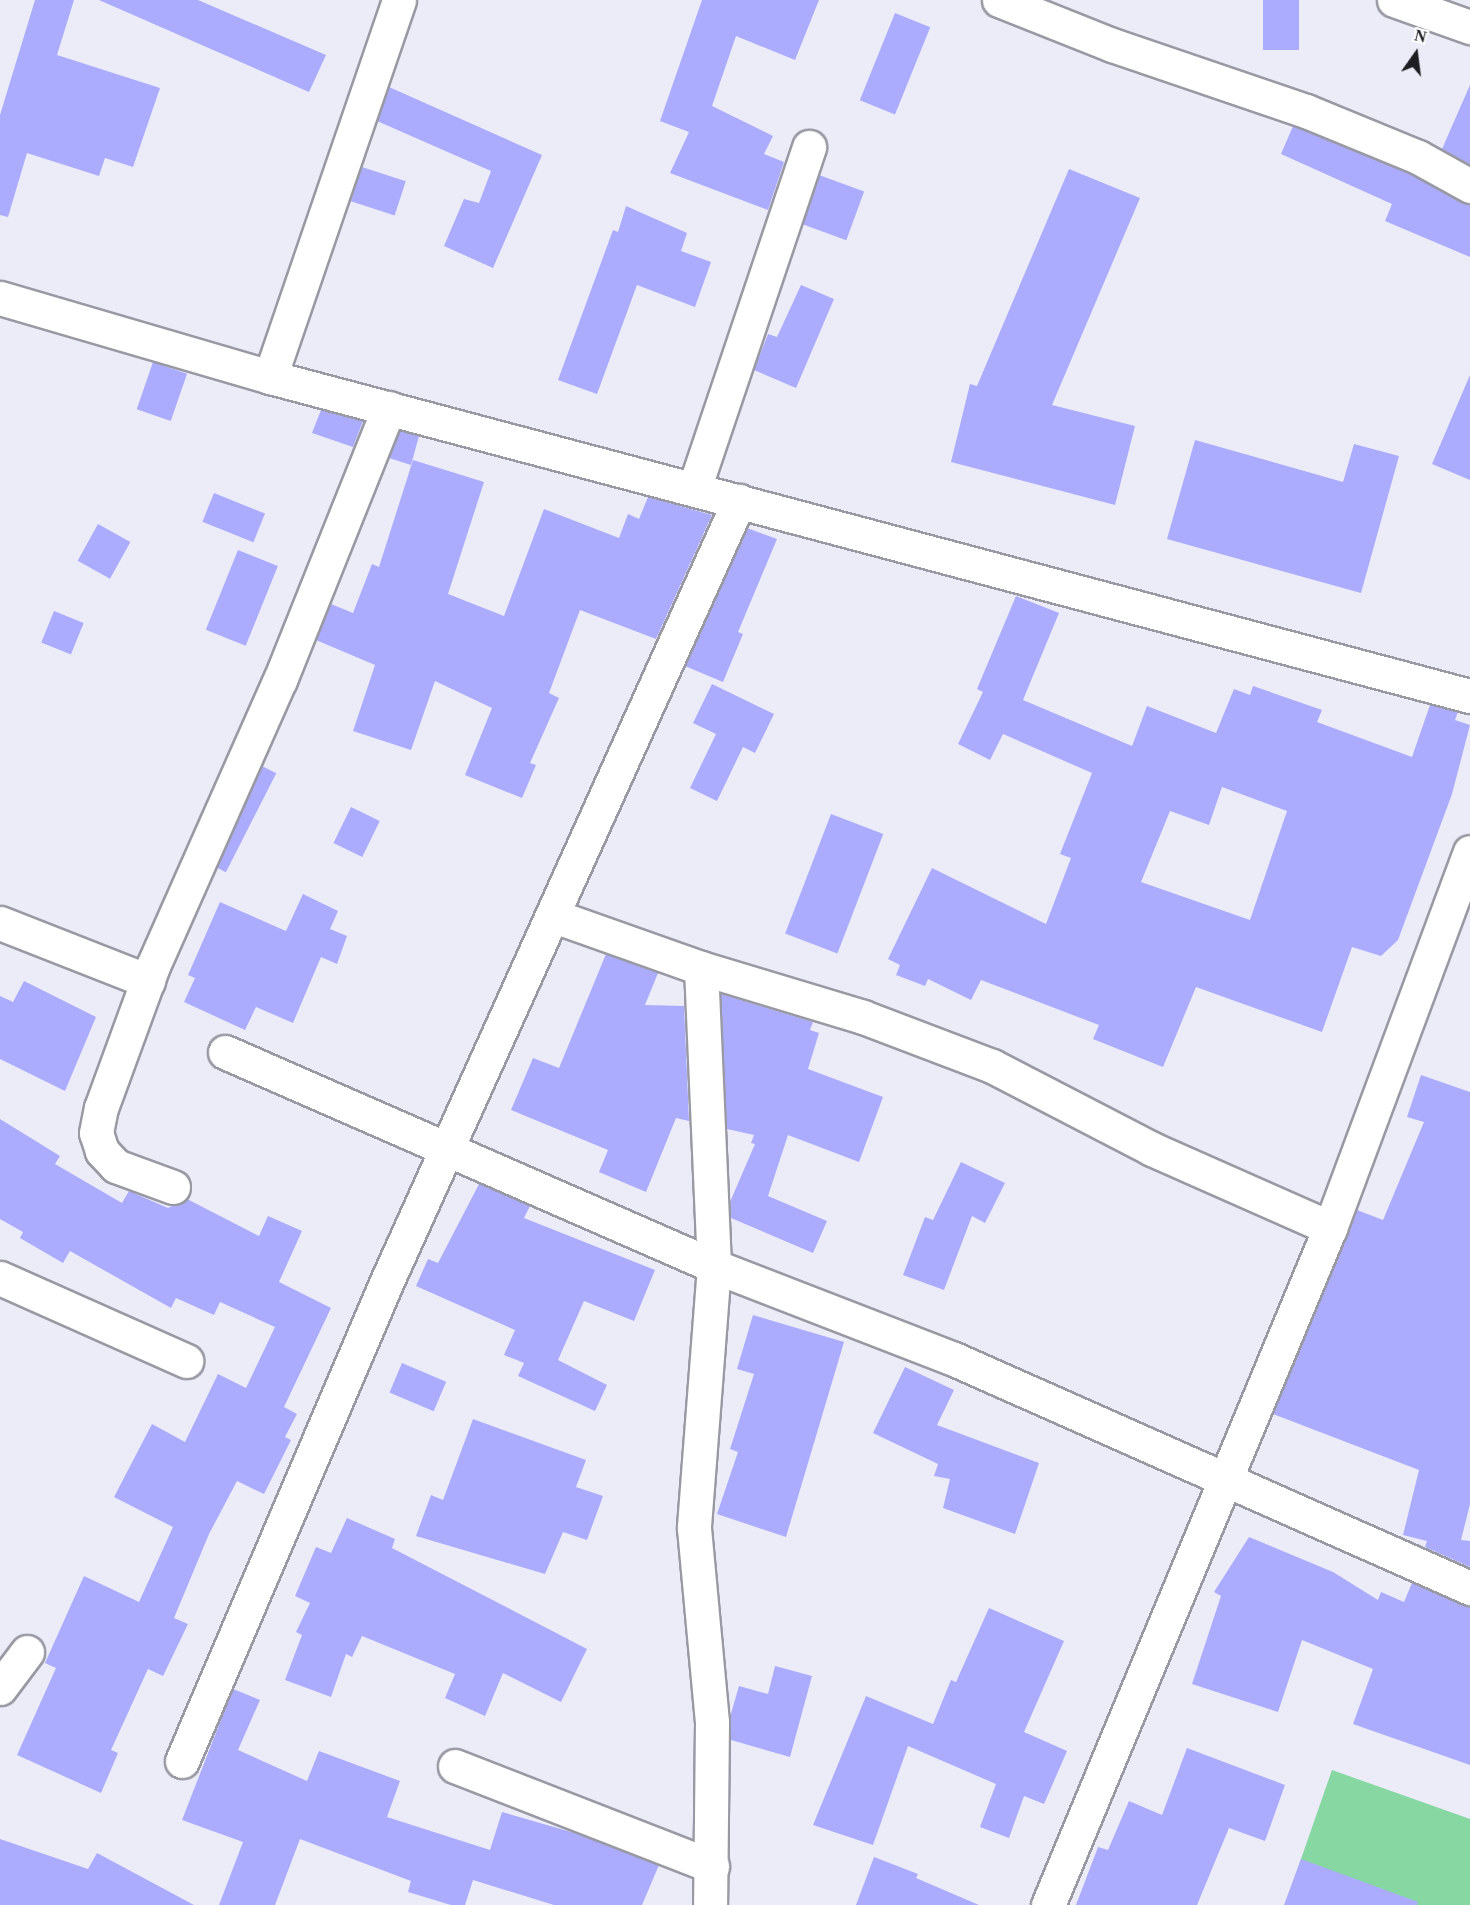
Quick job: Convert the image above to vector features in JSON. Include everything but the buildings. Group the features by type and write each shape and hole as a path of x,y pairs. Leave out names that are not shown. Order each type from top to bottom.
{"street":[{"path":"270,377 399,0"},
{"path":"999,0 1093,38 1306,111 1418,157 1470,186"},
{"path":"1394,0 1470,27"},
{"path":"694,489 809,147"},
{"path":"0,298 270,377 1470,696"},
{"path":"173,1187 116,1166 102,1151 96,1133 101,1108 148,981 280,680 389,408"},
{"path":"182,1761 387,1281 448,1151 739,501"},
{"path":"1048,1905 1330,1228 1470,852"},
{"path":"554,916 701,968 863,1017 992,1066 1152,1149 1330,1228"},
{"path":"0,923 148,981"},
{"path":"701,968 714,1266 693,1528 712,1722 710,1905"},
{"path":"225,1052 714,1266 954,1359 1225,1477 1383,1553 1470,1588"},
{"path":"0,1278 186,1361"},
{"path":"455,1766 712,1866"}],"green space":[{"path":"1332,1770 1470,1819 1470,1905 1285,1905"}]}
